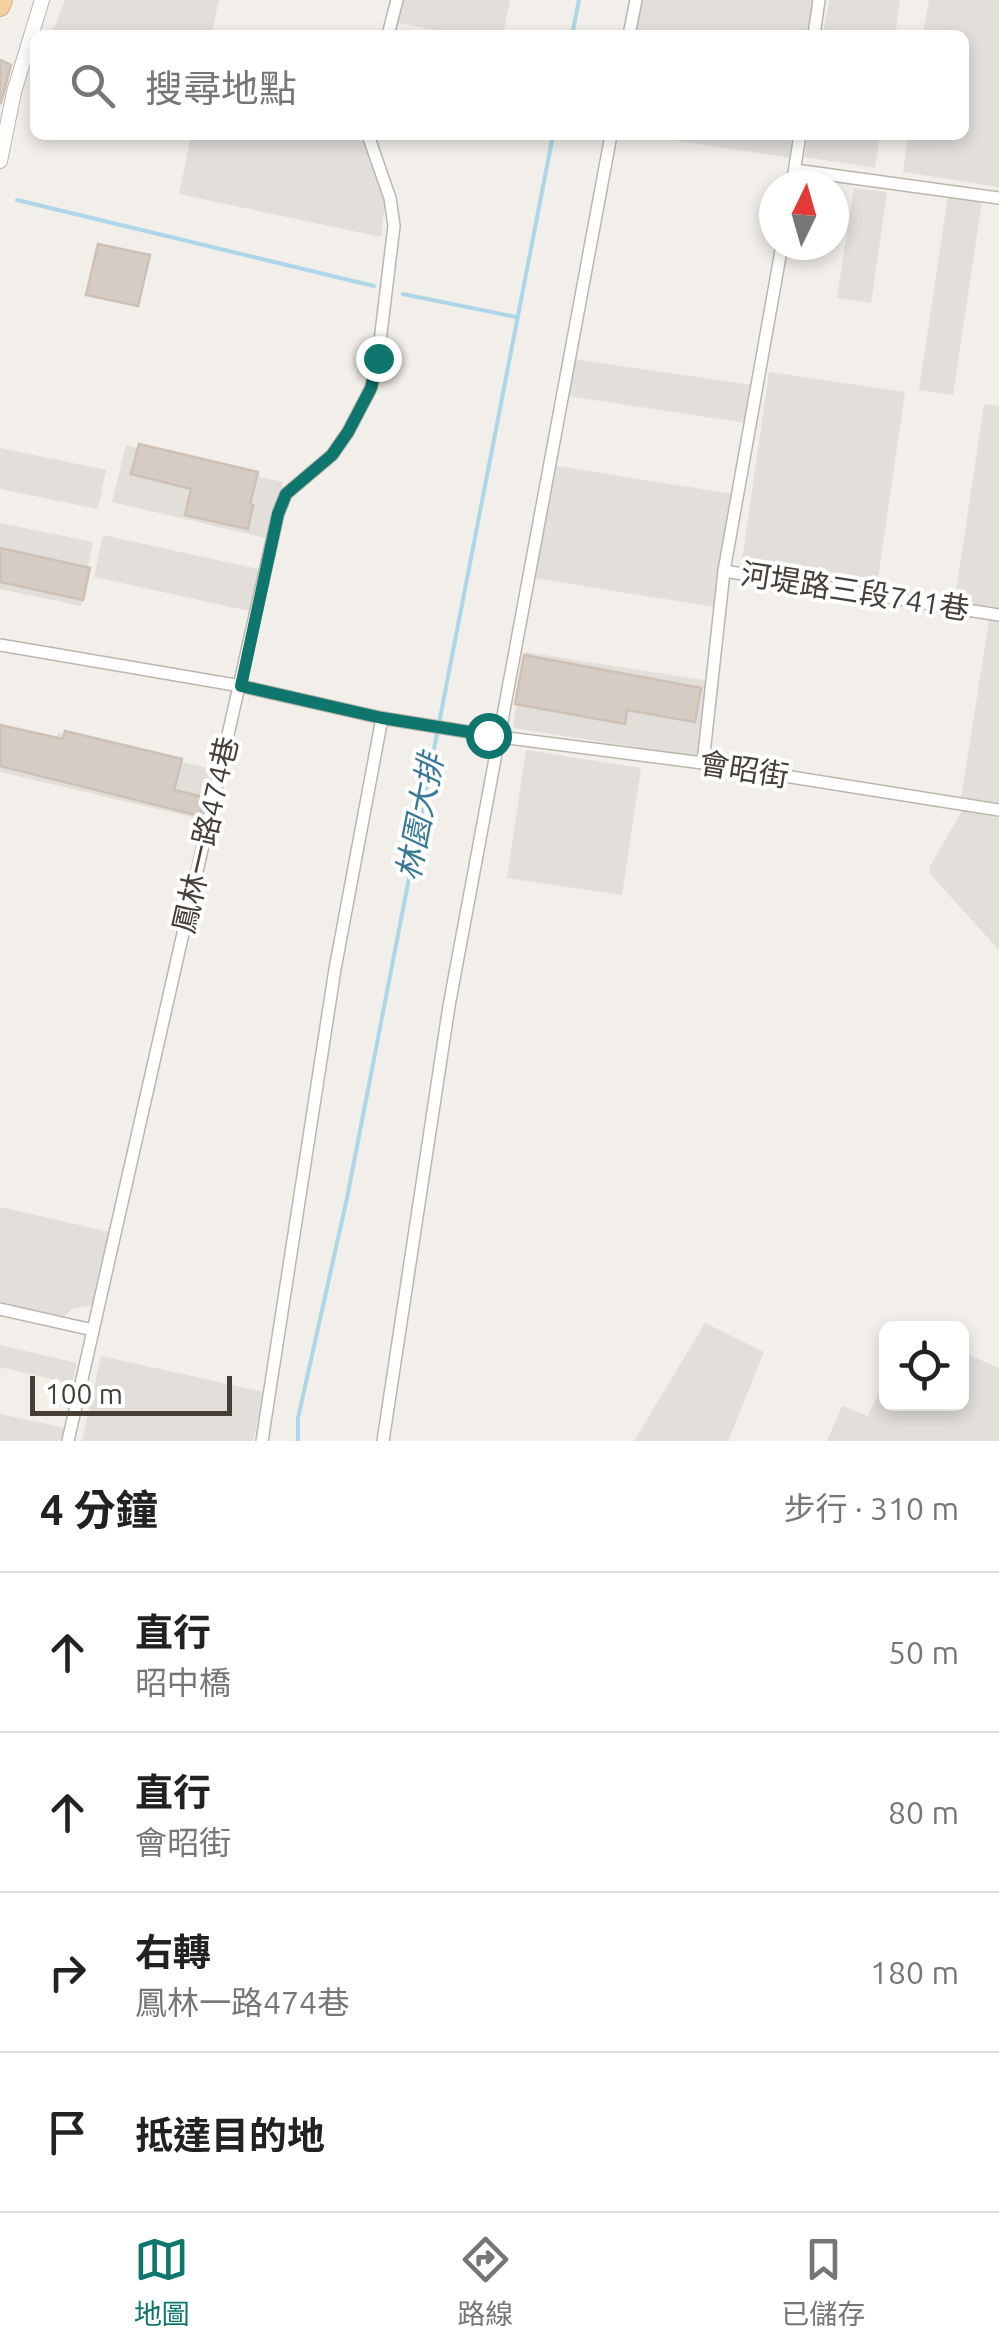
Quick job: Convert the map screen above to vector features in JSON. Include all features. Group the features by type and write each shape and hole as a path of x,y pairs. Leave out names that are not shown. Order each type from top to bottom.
{"main road":[{"path":"0,7 3,0"}],"street":[{"path":"33,30 42,0"},
{"path":"389,30 397,0"},
{"path":"630,30 636,0"},
{"path":"815,30 820,0"},
{"path":"0,161 30,39"},
{"name":"鳳林一路474巷","path":"68,1441 282,504 286,494 332,455 348,432 371,388 378,358 394,226 390,198 370,140"},
{"path":"384,1441 494,736 610,140"},
{"path":"795,170 799,140"},
{"path":"849,177 999,198"},
{"path":"724,571 779,260"},
{"name":"河堤路三段741巷","path":"703,763 724,571 999,614"},
{"path":"0,645 241,686 387,718 334,969 262,1441"},
{"name":"會昭街","path":"387,718 999,810"},
{"path":"0,1309 93,1330"}],"shaded area":[{"path":"65,0 219,0 212,30 53,30"},
{"path":"403,0 510,0 504,30 434,30 398,23"},
{"path":"642,0 815,0 811,30 637,30"},
{"path":"829,0 900,0 896,30 824,30"},
{"path":"929,0 999,0 999,187 903,172 907,140 969,140 969,30 924,30"},
{"path":"190,140 365,140 386,193 381,237 179,194"},
{"path":"672,140 794,140 792,158"},
{"path":"807,140 879,140 875,168 805,157"},
{"path":"854,188 887,192 871,303 837,298 843,260 849,260"},
{"path":"948,196 982,201 953,395 919,390"},
{"path":"573,359 752,385 747,423 567,396"},
{"path":"769,372 905,392 876,593 740,574"},
{"path":"984,404 999,406 999,612 954,606"},
{"path":"126,445 283,482 270,539 112,502"},
{"path":"0,448 106,470 98,509 0,489"},
{"path":"551,465 739,495 721,608 533,578"},
{"path":"0,523 93,542 81,606 0,589"},
{"path":"103,535 263,570 254,612 94,577"},
{"path":"989,621 999,622 999,804 961,798"},
{"path":"525,652 710,681 698,757 513,728"},
{"path":"0,728 56,740 58,733 221,771 209,821 0,772"},
{"path":"526,750 641,768 622,895 507,878"},
{"path":"962,811 999,818 999,950 930,874 930,866"},
{"path":"0,1207 114,1233 97,1304 72,1309 64,1317 0,1302"},
{"path":"705,1323 764,1352 728,1441 634,1441"},
{"path":"0,1345 77,1363 72,1384 0,1367"},
{"path":"969,1355 999,1368 999,1441 827,1441 842,1406 868,1416 879,1392 879,1411 969,1411"},
{"path":"101,1356 264,1392 253,1441 82,1441"},
{"path":"0,1414 70,1429 68,1441 0,1441"}],"building":[{"path":"0,60 11,65 1,103 0,103"},
{"path":"98,244 150,255 138,306 86,295"},
{"path":"139,444 258,472 248,529 185,515 191,489 131,474"},
{"path":"0,548 90,568 83,600 0,582"},
{"path":"524,655 701,688 695,722 627,710 625,724 515,704"},
{"path":"0,725 63,739 65,731 182,759 174,790 204,797 200,816 0,766"}],"waterway":[{"name":"林園大排","path":"573,30 579,0"},
{"name":"林園大排","path":"298,1441 298,1418 347,1198 552,140"},
{"path":"17,200 374,286"},
{"path":"403,294 516,317"}],"route":[{"path":"378,358 371,388 348,432 332,455 286,494 278,514 241,686 382,718 488,735"}]}
